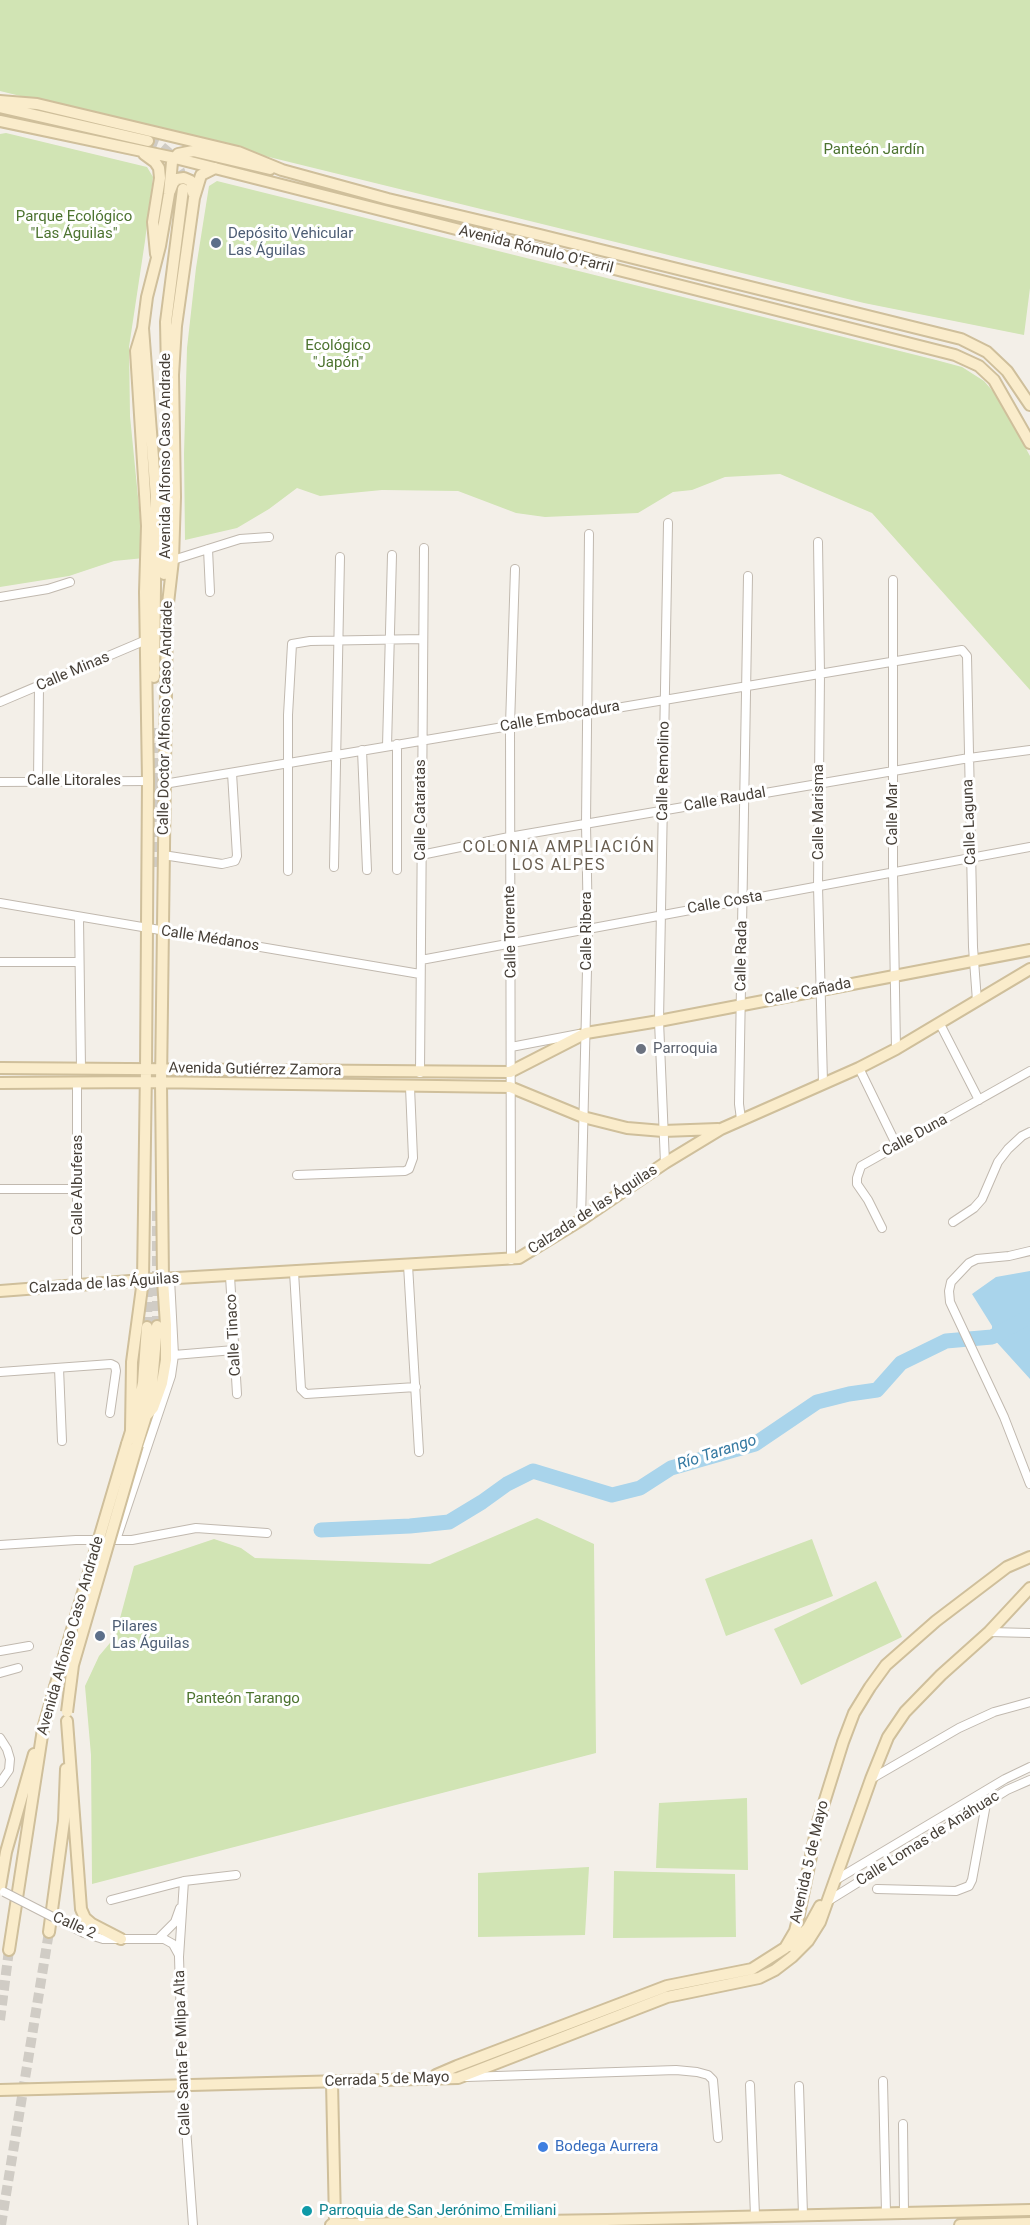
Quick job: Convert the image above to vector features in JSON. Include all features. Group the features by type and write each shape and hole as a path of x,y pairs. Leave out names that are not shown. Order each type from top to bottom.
{"main road":[{"name":"Avenida Rómulo O'Farril","path":"0,101 37,104 238,152 282,170 334,185 961,339 987,352 1007,370 1030,405"},
{"path":"0,107 148,141"},
{"name":"Avenida Rómulo O'Farril","path":"0,121 175,158 329,199 956,355 979,366 994,380 1030,443"},
{"path":"138,151 150,157 159,168 160,178 153,222 157,257"},
{"path":"175,158 178,153 193,152 261,168 282,170"},
{"name":"Avenida Alfonso Caso Andrade","path":"175,158 171,168 169,194 142,328 156,497 156,723 166,535 167,313 183,189"},
{"name":"Calle Doctor Alfonso Caso Andrade","path":"146,1416 153,1408 162,1383 166,1360 161,1069 167,612 173,560 175,497 172,393 176,326 194,198 201,175 215,168"},
{"path":"169,194 173,183 177,179 184,178 191,181 194,198"},
{"path":"329,199 334,185"},
{"name":"Calle Doctor Alfonso Caso Andrade","path":"131,1430 132,1362 143,1280 146,1082 147,526 136,351 142,328"},
{"path":"166,406 172,393"},
{"path":"166,423 173,433"},
{"name":"Calle Cañada","path":"510,1072 586,1033 1030,950"},
{"name":"Calzada de las Águilas","path":"0,1291 143,1280 511,1260 533,1251 665,1163 721,1129 859,1068 896,1049 1030,969"},
{"name":"Avenida Gutiérrez Zamora","path":"0,1068 510,1072"},
{"path":"373,1071 373,1086"},
{"name":"Avenida Gutiérrez Zamora","path":"0,1083 146,1082 510,1087"},
{"path":"510,1087 583,1117 627,1128 663,1131 721,1129"},
{"name":"Avenida Alfonso Caso Andrade","path":"9,1950 43,1729 132,1444 146,1416 155,1359 152,1327 143,1383 131,1430 132,1444 73,1665 67,1717 64,1821 48,1932"},
{"name":"Avenida 5 de Mayo","path":"458,2078 612,2012 666,1986 752,1969 784,1948 795,1931 818,1822 843,1742 854,1713 870,1687 886,1665 936,1621 1007,1567 1030,1557"},
{"name":"Avenida 5 de Mayo","path":"433,2077 457,2066 612,2012 667,1997 736,1984 759,1978 775,1970 808,1941 820,1922 888,1737 905,1712 941,1675 989,1632 1030,1588"},
{"path":"67,1717 81,1909 85,1918 92,1924 121,1939"},
{"path":"1,1890 6,1852 43,1729"},
{"path":"784,1948 799,1938 808,1928 833,1882"},
{"name":"Cerrada 5 de Mayo","path":"0,2090 458,2078"},
{"path":"332,2082 333,2224 755,2216 803,2211 904,2213 1030,2210"},
{"path":"960,2225 1030,2223"}],"street":[{"name":"Calle Remolino","path":"665,1163 659,1021 668,523"},
{"name":"Calle Ribera","path":"581,1220 588,928 586,824 589,534"},
{"path":"173,560 240,539 269,537"},
{"name":"Calle Marisma","path":"818,542 820,674 818,886 823,1083"},
{"name":"Calle Cataratas","path":"420,1072 424,548"},
{"path":"208,549 210,592"},
{"path":"387,746 392,555"},
{"path":"334,867 340,557"},
{"name":"Calle Torrente","path":"511,1260 512,944 509,837 515,569"},
{"name":"Calle Rada","path":"741,1119 739,1104 748,576"},
{"name":"Calle Mar","path":"893,580 892,872 896,1049"},
{"path":"0,597 48,589 70,582"},
{"path":"288,871 290,647 295,642 423,639"},
{"name":"Calle Minas","path":"0,702 146,640"},
{"name":"Calle Embocadura","path":"164,784 957,650"},
{"name":"Calle Laguna","path":"957,650 962,650 967,656 973,960 976,1001"},
{"path":"38,782 39,687"},
{"path":"397,744 397,870"},
{"path":"362,750 366,870"},
{"name":"Calle Raudal","path":"421,855 663,810 969,758 1030,750"},
{"path":"163,855 222,864 235,861 237,856 232,773"},
{"name":"Calle Litorales","path":"0,782 148,781"},
{"name":"Calle Costa","path":"421,960 971,856 1030,847"},
{"name":"Calle Médanos","path":"0,903 420,974"},
{"path":"80,918 81,1069"},
{"path":"0,962 79,962"},
{"path":"940,1024 979,1100"},
{"name":"Calle Cañada","path":"511,1047 586,1033"},
{"path":"859,1068 897,1146"},
{"name":"Calle Duna","path":"882,1228 868,1200 860,1191 856,1178 861,1166 1030,1071"},
{"name":"Calle Albuferas","path":"78,1084 78,1286"},
{"path":"297,1175 409,1169 413,1158 410,1087"},
{"path":"953,1222 975,1208 982,1199 998,1162 1008,1149 1030,1132"},
{"path":"0,1189 78,1190"},
{"path":"1030,1251 1009,1256 977,1259 969,1263 951,1282 949,1291 950,1302 1004,1417 1030,1484"},
{"path":"408,1265 419,1452"},
{"path":"294,1272 301,1389 306,1394 416,1387"},
{"name":"Calle Tinaco","path":"230,1276 237,1394"},
{"name":"Avenida Alfonso Caso Andrade","path":"116,1540 166,1393 174,1354 166,1280"},
{"path":"174,1354 234,1350"},
{"path":"0,1372 107,1363 115,1366 116,1371 110,1413"},
{"path":"59,1368 62,1440"},
{"path":"0,1545 132,1540 196,1528 267,1533"},
{"path":"989,1632 1030,1633"},
{"path":"0,1651 28,1646"},
{"path":"0,1673 18,1668"},
{"path":"871,1779 959,1728 994,1712 1030,1702"},
{"path":"0,1738 10,1759 9,1770 0,1783"},
{"name":"Calle Lomas de Anáhuac","path":"833,1882 1005,1779 1030,1767"},
{"name":"Calle Lomas de Anáhuac","path":"828,1901 1007,1790 1030,1780"},
{"path":"877,1889 956,1891 969,1886 986,1803"},
{"path":"111,1900 184,1881 236,1875"},
{"name":"Calle Santa Fe Milpa Alta","path":"184,1881 179,1957 183,2085 193,2225"},
{"name":"Calle 2","path":"1,1890 96,1938 159,1938"},
{"path":"179,1957 173,1944 159,1938 176,1922 184,1893"},
{"name":"Cerrada 5 de Mayo","path":"458,2078 676,2070 697,2072 708,2075 713,2080 718,2138"},
{"path":"883,2081 886,2213"},
{"path":"750,2085 755,2216"},
{"path":"799,2086 803,2211"},
{"path":"903,2124 904,2213"}],"green space":[{"name":"Panteón Jardín","path":"0,0 1030,0 1030,288 1024,335 864,303 0,91"},
{"name":"Parque Ecológico \"Las Águilas\"","path":"6,133 147,167 153,177 129,347 130,416 144,558 114,561 69,576 0,587 0,134"},
{"name":"Ecológico \"Japón\"","path":"217,181 962,367 984,381 997,396 1030,456 1030,690 872,513 780,474 725,477 692,490 673,492 638,513 545,517 516,513 458,491 382,490 320,496 297,488 269,509 237,528 185,540 184,454 187,348 196,268 209,186"},
{"name":"Panteón Tarango","path":"537,1518 594,1544 596,1753 92,1884 91,1755 85,1686 99,1656 115,1637 134,1566 214,1539 241,1548 255,1558 430,1564"},
{"path":"812,1539 833,1596 726,1636 705,1579"},
{"path":"876,1581 902,1637 801,1685 774,1629"},
{"path":"747,1798 748,1870 656,1868 659,1803"},
{"path":"589,1867 585,1935 478,1937 478,1873"},
{"path":"614,1871 735,1874 736,1937 613,1938"}],"water":[{"path":"1030,1271 1030,1379 992,1337 992,1326 972,1294 996,1277"}],"waterway":[{"name":"Río Tarango","path":"321,1530 449,1522 507,1484 533,1471 612,1495 640,1488 671,1468 755,1444 817,1402 877,1390 901,1363 946,1341 992,1337 1030,1316"}],"tunnel":[{"path":"148,141 161,146 168,152 180,171 183,186"},
{"path":"153,783 154,724"},
{"path":"159,775 159,867"},
{"path":"157,1207 157,1326"},
{"path":"147,1327 148,1273"},
{"path":"1,2225 49,1932"},
{"path":"0,2020 9,1950"}],"place":[{"name":"Depósito Vehicular Las Águilas","path":"216,243"},
{"name":"Parroquia","path":"641,1049"},
{"name":"Pilares Las Águilas","path":"100,1636"},
{"name":"Bodega Aurrera","path":"543,2147"},
{"name":"Parroquia de San Jerónimo Emiliani","path":"307,2211"}],"district":[{"name":"COLONIA AMPLIACIÓN LOS ALPES","path":"560,857"}]}
